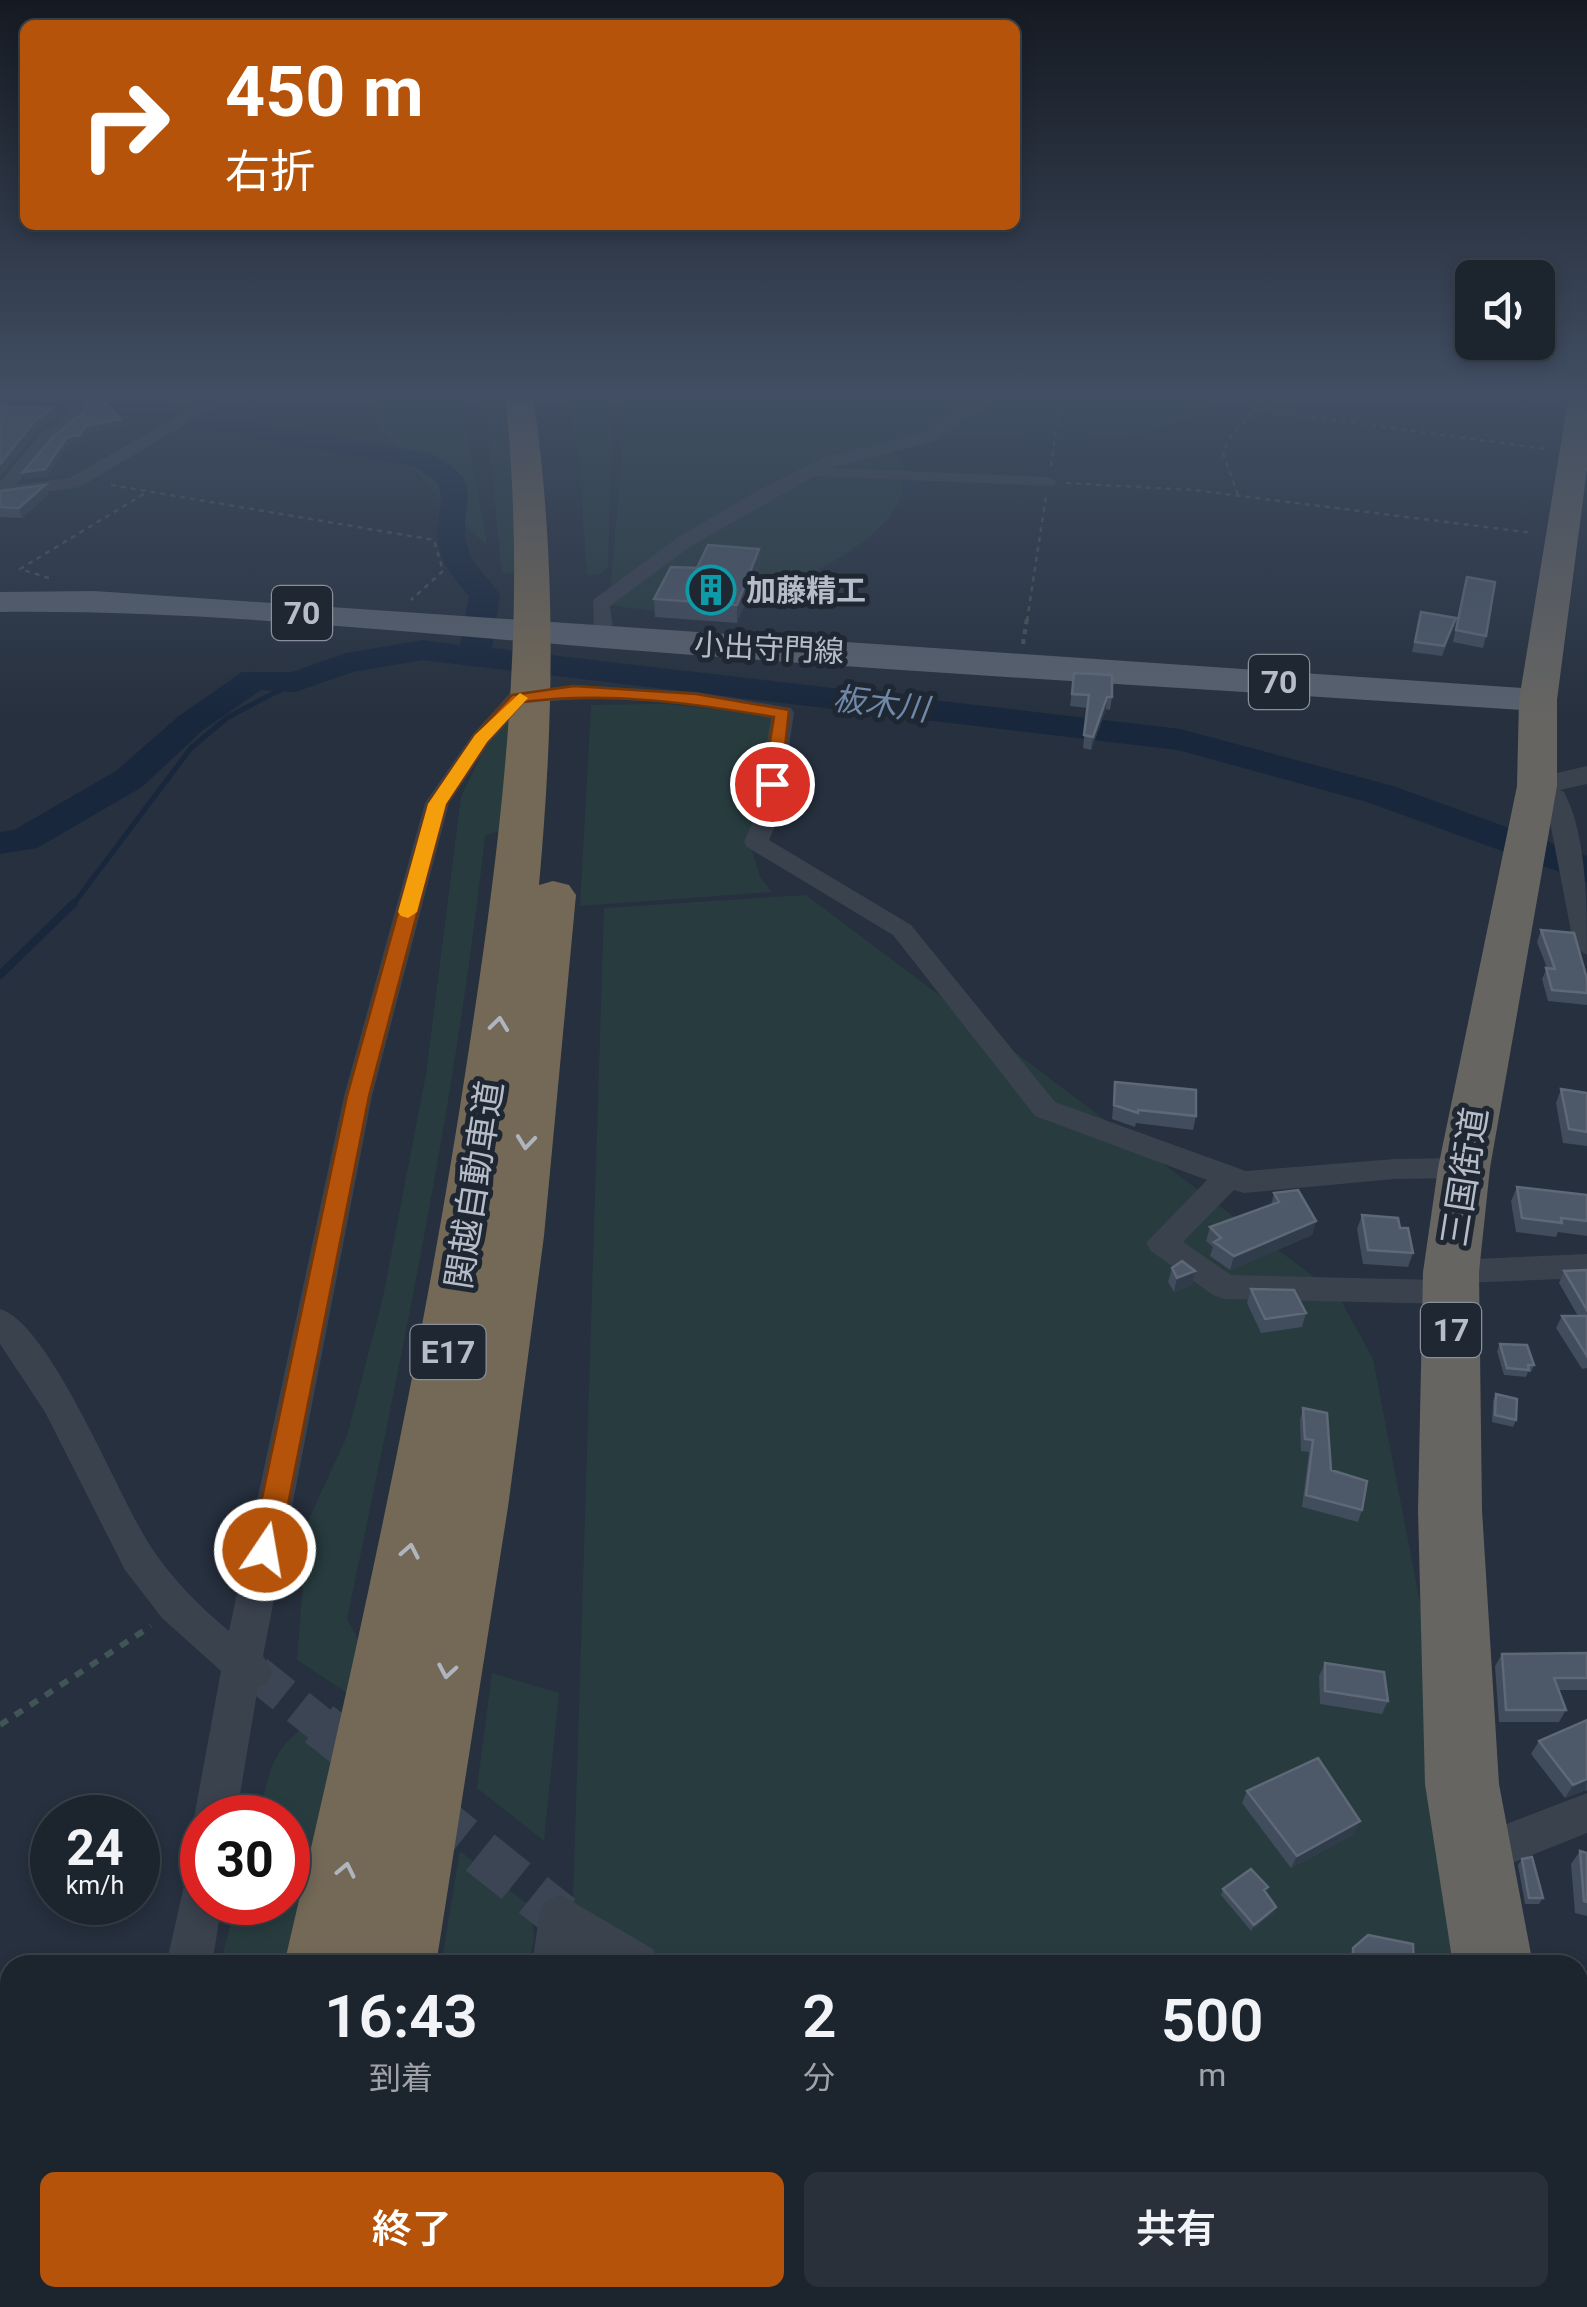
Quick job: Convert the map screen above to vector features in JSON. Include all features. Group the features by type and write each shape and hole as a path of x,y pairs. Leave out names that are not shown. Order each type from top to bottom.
{"highway":[{"name":"関越自動車道","path":"397,1955 516,1236 554,881 548,732 530,502"},
{"name":"三国街道","path":"1491,1955 1462,1784 1451,1530 1451,1282 1464,1168 1562,780 1538,700 1566,502"},
{"name":"関越自動車道","path":"327,1955 469,1238 516,884 548,732 570,580"}],"main road":[{"name":"小出守門線","path":"0,602 94,600 1538,700"}],"street":[{"path":"604,638 600,604 684,542 756,502"},
{"path":"220,1795 358,1096 437,804 481,739 518,698 574,690 696,698 783,713 766,819 756,842 902,930 1044,1109 1244,1182 1395,1169 1464,1168"},
{"path":"1562,780 1556,797 1587,947"},
{"path":"1229,1176 1162,1244 1224,1286 1451,1282 1587,1266"},
{"path":"0,1320 43,1377 139,1560 179,1608 248,1668"},
{"path":"1475,1857 1587,1813"},
{"path":"556,1955 561,1917 621,1955"},
{"path":"191,1955 196,1925"}],"path":[{"path":"94,600 83,587 20,570 132,502"},
{"path":"211,502 434,540 444,570 390,619"},
{"path":"1020,663 1045,502"},
{"path":"1284,502 1560,536"},
{"path":"0,1726 179,1608"}],"green space":[{"path":"442,502 479,502 487,545"},
{"path":"495,502 514,502 516,574 502,573"},
{"path":"582,502 610,502 608,568 598,575 587,575"},
{"path":"618,502 899,502 887,520 866,539 839,558 776,590 717,609 694,612 609,605"},
{"path":"665,704 777,715 750,844 760,877 772,892 580,906 591,705"},
{"path":"511,717 499,831 485,836 443,1131 347,1619 360,1643 349,1694 297,1660 308,1521 347,1436 383,1297 426,1074 461,797 494,728"},
{"path":"806,895 1338,1295 1373,1359 1454,1779 1481,1955 571,1955 604,908"},
{"path":"492,1673 559,1693 544,1841 477,1788"},
{"path":"302,1729 336,1753 310,1868 310,1795 264,1795 283,1747"},
{"path":"460,1851 530,1906 534,1936 531,1955 443,1955"},
{"path":"230,1925 297,1925 290,1955 223,1955"}],"building":[{"path":"0,502 26,502 19,508 0,507"},
{"path":"708,545 759,549 737,605 654,599 671,567 697,568"},
{"path":"1467,577 1495,582 1486,636 1456,630"},
{"path":"1421,612 1456,618 1444,646 1415,642"},
{"path":"1074,673 1112,675 1112,697 1107,697 1093,737 1084,735 1089,695 1072,694"},
{"path":"1541,930 1574,933 1587,993 1552,990 1546,968 1555,969"},
{"path":"1115,1082 1196,1090 1196,1116 1138,1113 1114,1105"},
{"path":"1561,1089 1587,1093 1587,1132 1569,1129"},
{"path":"1517,1187 1587,1195 1587,1221 1561,1218 1562,1223 1522,1218"},
{"path":"1298,1190 1316,1221 1234,1256 1214,1242 1221,1238 1210,1227 1279,1202 1274,1193"},
{"path":"1362,1215 1398,1218 1400,1228 1408,1228 1413,1253 1368,1250"},
{"path":"1182,1261 1195,1271 1177,1278 1172,1268"},
{"path":"1587,1270 1587,1310 1564,1271"},
{"path":"1251,1289 1294,1290 1306,1313 1265,1319"},
{"path":"1562,1316 1587,1316 1587,1356"},
{"path":"1500,1344 1527,1345 1534,1365 1528,1365 1529,1370 1507,1368"},
{"path":"1496,1394 1517,1399 1516,1420 1495,1415"},
{"path":"1303,1408 1327,1413 1331,1470 1367,1481 1362,1510 1306,1495 1313,1440 1305,1439"},
{"path":"1587,1653 1587,1678 1554,1678 1566,1710 1506,1710 1502,1654"},
{"path":"1325,1663 1384,1672 1388,1701 1325,1691"},
{"path":"1587,1720 1587,1779 1573,1785 1539,1741"},
{"path":"1318,1758 1360,1821 1297,1856 1247,1791"},
{"path":"1580,1851 1587,1853 1587,1902 1584,1901"},
{"path":"1532,1857 1543,1898 1529,1898 1522,1859"},
{"path":"1251,1869 1268,1887 1264,1890 1276,1907 1254,1925 1223,1889"},
{"path":"1368,1935 1413,1944 1414,1955 1353,1955 1353,1948"}],"waterway":[{"path":"455,502 451,529 455,556 485,595 474,656"},
{"name":"板木川","path":"0,843 24,840 129,779 191,723 254,679 295,682 346,663 422,650 1180,740 1380,794 1506,837 1587,870"},
{"path":"72,906 191,748 228,717 295,682"},
{"path":"0,975 74,903"}],"tunnel":[{"path":"256,1673 322,1726"},
{"path":"319,1724 367,1762"},
{"path":"427,1810 561,1917"}],"slow traffic":[{"path":"408,912 437,804 481,739 520,698"}],"place":[{"name":"加藤精工","path":"711,590"}],"route":[{"path":"265,1550 358,1096 437,804 481,739 518,698 574,690 696,698 783,713 772,784"}]}
